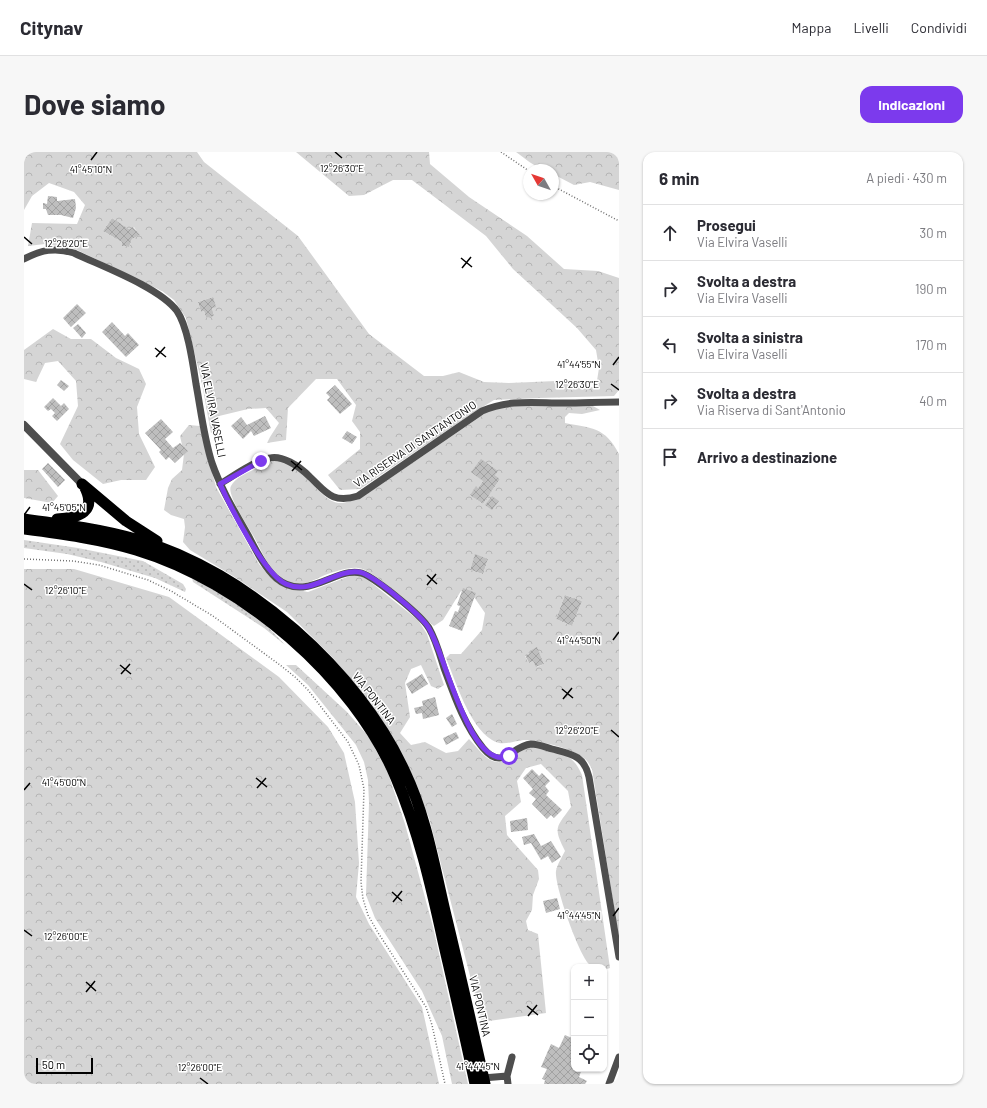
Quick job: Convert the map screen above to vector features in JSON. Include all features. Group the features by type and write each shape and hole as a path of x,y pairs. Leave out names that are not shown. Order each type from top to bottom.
{"highway":[{"path":"30,520 68,519 81,514 87,507 88,499 87,492 82,484"},
{"path":"82,484 138,530 175,549 201,566"},
{"name":"VIA PONTINA","path":"30,520 108,532 140,540 201,566 228,581 297,632 329,663 366,706 390,741 406,773 426,827 481,1082"},
{"name":"VIA PONTINA","path":"24,529 84,537 108,542 138,551 196,574 223,589 292,641 320,667 346,696 374,736 395,776 405,800 430,882 481,1082"}],"street":[{"name":"VIA ELVIRA VASELLI","path":"24,259 38,252 48,250 61,250 74,253 147,288 164,298 176,310 182,320 190,351 206,441 220,484 260,557 273,575 280,581 290,586 302,587 311,586 350,572 361,572 367,575 384,587 429,628 463,714 476,738 487,752 496,757 502,758 526,745 536,744 575,755 584,763 590,777 619,957"},
{"name":"VIA RISERVA DI SANT'ANTONIO","path":"220,484 261,461 270,457 278,457 300,468 311,477 321,489 330,495 348,499 358,496 482,411 496,405 506,403 540,402 619,402"},
{"path":"24,425 82,484"},
{"path":"508,1084 507,1076 512,1057"},
{"path":"609,1084 619,1057"},
{"path":"481,1082 507,1076"}],"path":[{"path":"501,152 523,167"},
{"path":"559,189 619,222"},
{"path":"24,559 73,561 98,565 148,580 214,616 280,665 308,690 348,742 359,765 364,789 361,882 362,899 368,915 377,931 426,1007 445,1084"}],"green space":[{"path":"24,152 197,152 204,162 298,236 369,334 424,376 443,376 459,372 484,382 509,383 556,381 582,388 596,387 599,368 596,350 577,328 513,269 486,236 412,180 393,180 364,195 349,196 296,152 429,152 430,164 469,197 527,236 564,269 598,271 619,278 619,390 614,396 494,400 360,489 340,490 328,475 360,449 360,432 352,421 356,405 337,379 316,379 288,408 286,440 267,443 279,423 266,408 248,409 219,416 218,431 211,433 202,384 186,318 174,300 162,291 75,249 45,244 28,246 32,223 77,224 85,205 74,192 49,183 32,196 24,210","holes":["112,218 129,229 134,227 139,235 132,239 129,247 122,246 122,242 103,231","213,297 212,308 214,316 206,318 204,311 201,312 198,302"]},
{"path":"516,152 619,152 619,190 590,182 574,185 559,177 559,164 533,164"},
{"path":"53,329 71,339 91,339 116,358 139,369 146,384 137,407 139,434 155,467 146,480 121,480 103,484 73,460 60,444 78,406 76,381 58,361 45,363 36,382 24,379 24,350"},
{"path":"518,404 593,406 600,410 582,414 569,413 565,417 565,423 597,430 608,438 619,454 619,938 592,769 588,762 580,755 547,743 530,740 508,743 496,742 484,733 477,725 464,703 446,658 450,654 461,654 482,630 485,613 472,594 461,591 443,620 434,626 385,583 365,570 358,568 345,569 303,584 294,584 285,581 278,576 267,561 239,511 230,490 233,483 238,478 266,463 280,461 296,468 324,496 338,503 348,502 364,496 490,410","holes":["495,475 500,479 483,504 470,495 483,481","475,555 488,559 483,574 470,570","565,595 582,601 572,626 556,619","537,648 544,664 537,667 533,661 529,663 525,656 529,654 528,652"]},
{"path":"189,425 200,426 216,487 259,564 277,583 287,588 308,592 355,574 364,577 418,620 427,634 444,685 438,689 431,686 421,665 411,669 405,683 410,717 400,733 411,745 425,742 446,753 458,751 469,739 488,759 496,762 506,760 527,747 535,746 564,755 575,763 582,775 610,968 607,969 607,964 589,964 585,958 579,948 568,919 556,879 558,864 565,851 559,837 558,828 562,819 571,807 568,791 541,764 526,768 517,781 521,802 505,816 507,835 538,870 539,879 533,895 532,910 526,921 528,930 538,934 546,1013 482,1022 429,818 409,769 364,696 333,658 287,612 233,576 190,550 183,542 185,527 184,519 171,515 164,510 168,488 172,479 182,470 184,454 180,436"},
{"path":"24,470 38,470 58,496 52,503 24,498"},
{"path":"24,540 78,548 143,561 183,584 186,589 185,592 155,578 101,562 67,554 24,548"},
{"path":"24,569 74,569 169,597 279,677 328,727 344,753 355,802 359,863 356,897 369,924 422,1007 439,1084 24,1084"},
{"path":"192,578 230,599 269,628 285,645 264,628 193,582"},
{"path":"286,665 296,665 347,712 369,737 388,773 405,824 433,927 468,1084 452,1084 442,1036 422,991 375,918 366,895 369,803 368,780 364,762 356,745 308,685"}],"building":[{"path":"48,196 57,197 57,201 75,199 76,208 73,218 61,215 48,215 46,209 43,209 43,203 47,204"},
{"path":"112,218 129,229 133,227 140,235 132,239 129,247 122,246 122,242 103,231"},
{"path":"213,297 216,307 212,308 214,316 206,318 204,311 201,312 198,302"},
{"path":"77,304 86,313 71,327 63,318"},
{"path":"112,322 125,336 128,333 139,345 126,357 102,332"},
{"path":"78,324 86,333 82,338 73,328"},
{"path":"61,380 69,386 64,391 57,385"},
{"path":"335,385 352,404 340,414 327,400 330,397 326,393"},
{"path":"53,398 61,406 64,403 69,409 57,421 52,416 55,413 51,409 48,411 44,407"},
{"path":"265,416 271,428 254,436 251,431 243,439 231,426 241,417 247,425"},
{"path":"161,419 173,432 165,439 173,448 180,443 188,451 175,463 169,457 166,460 159,452 161,450 145,433"},
{"path":"347,431 357,437 352,444 342,438"},
{"path":"481,459 498,471 495,475 500,479 483,504 470,495 476,486 478,488 483,481 471,472"},
{"path":"48,463 65,480 58,487 42,469"},
{"path":"492,496 499,501 492,510 485,505"},
{"path":"475,554 488,559 483,574 470,570"},
{"path":"463,588 476,593 462,631 449,626 455,611 458,612 460,606 457,605"},
{"path":"565,595 582,601 572,626 556,619"},
{"path":"537,647 544,664 536,667 533,661 529,663 525,655 529,654 528,652"},
{"path":"422,674 428,684 412,694 406,684"},
{"path":"435,697 439,715 423,719 422,713 416,714 414,708 423,706 422,701"},
{"path":"452,714 457,724 452,727 446,718"},
{"path":"456,732 459,738 446,745 443,738"},
{"path":"532,769 539,776 542,773 550,781 545,786 549,791 546,795 562,810 554,818 551,815 547,819 532,804 536,799 529,793 533,789 523,778"},
{"path":"527,818 528,830 511,832 510,821"},
{"path":"534,834 541,846 551,841 561,857 552,863 548,856 541,860 531,843 524,845 522,837"},
{"path":"557,898 560,909 546,913 543,901"},
{"path":"565,1035 571,1038 571,1072 581,1072 579,1077 587,1081 585,1084 544,1084 545,1080 542,1079 547,1069 541,1067 551,1044 559,1048"}],"route":[{"path":"261,461 220,484 260,557 273,575 280,581 290,586 308,587 350,572 361,572 384,587 429,628 463,714 482,746 487,752 496,757 502,758 509,756"}]}
